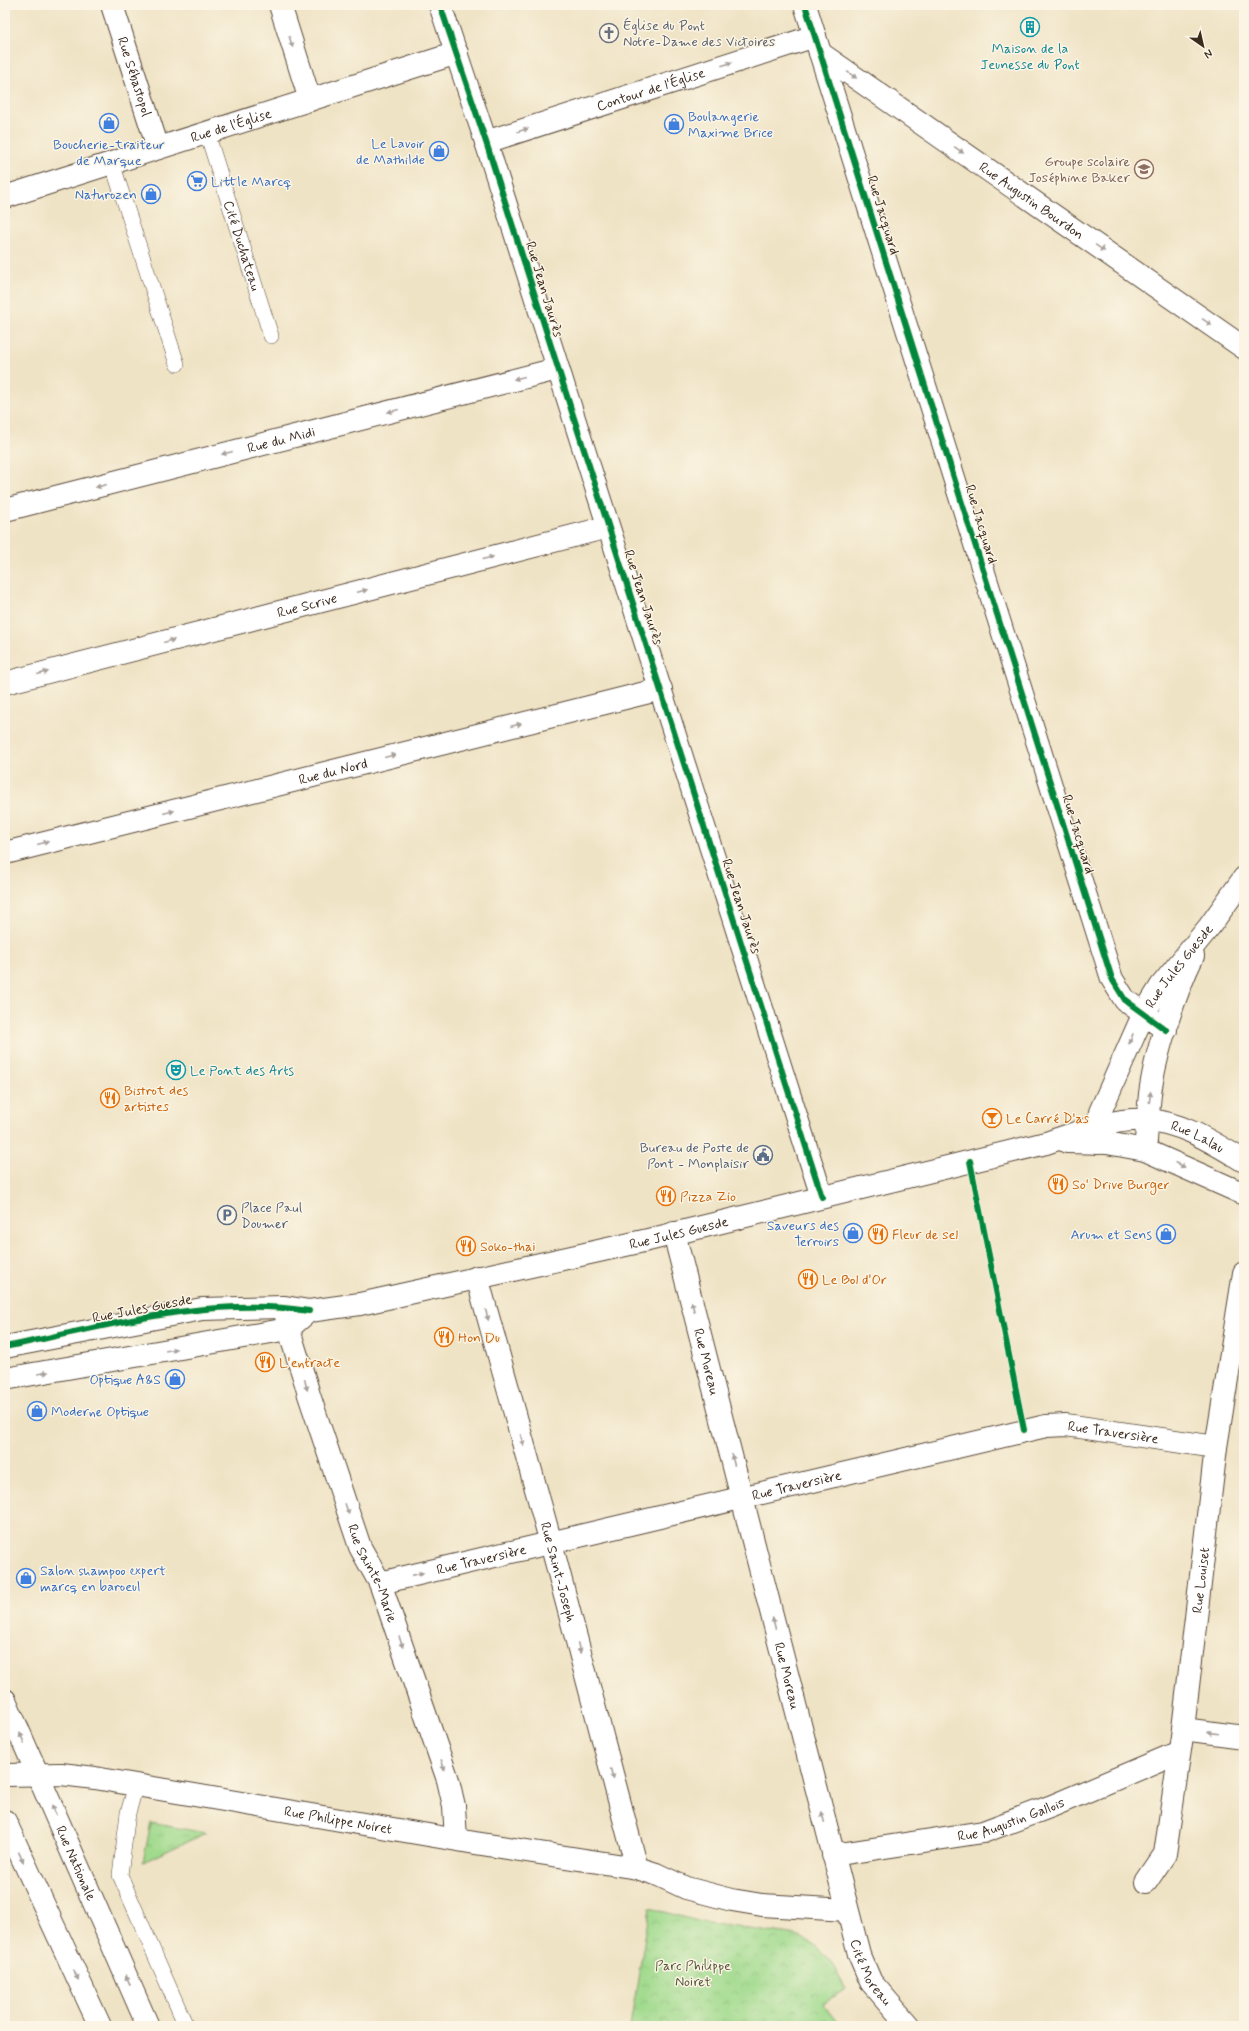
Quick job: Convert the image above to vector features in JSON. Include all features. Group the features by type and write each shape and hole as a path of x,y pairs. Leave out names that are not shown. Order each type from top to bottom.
{"street":[{"name":"Rue Sébastopol","path":"112,5 158,148"},
{"path":"280,5 310,100"},
{"name":"Rue Jean Jaurès","path":"440,5 486,142 557,369 661,689 822,1197"},
{"name":"Rue Jacquard","path":"805,5 1112,979 1125,1000 1143,1015 1166,1030"},
{"name":"Contour de l'Église","path":"486,142 818,44"},
{"name":"Rue Augustin Bourdon","path":"818,44 1244,348"},
{"name":"Rue de l'Église","path":"5,197 456,53"},
{"name":"Rue du Midi","path":"5,510 557,369"},
{"name":"Rue Scrive","path":"5,683 608,527"},
{"name":"Rue du Nord","path":"5,853 661,689"},
{"name":"Rue Jules Guesde","path":"1098,1134 1105,1100 1143,1015 1161,986 1209,927 1244,878"},
{"path":"1144,1150 1154,1076 1166,1030 1192,958 1209,927"},
{"name":"Rue Jules Guesde","path":"5,1347 185,1311 222,1308 285,1307 309,1311 360,1304 674,1233 1046,1143 1098,1134 1127,1120 1148,1120"},
{"name":"Rue Lalau","path":"1148,1120 1188,1131 1244,1161"},
{"name":"Rue Jules Guesde","path":"1098,1134 1144,1150 1244,1194"},
{"name":"Rue Moreau","path":"674,1233 743,1498 847,1910"},
{"name":"Rue Louiset","path":"1146,1882 1165,1854 1183,1730 1216,1447 1244,1273"},
{"name":"Rue Saint-Joseph","path":"477,1277 551,1543 637,1868"},
{"name":"Rue Sainte-Marie","path":"285,1307 288,1329 360,1547 380,1582 452,1791 456,1839"},
{"path":"5,1379 288,1329 309,1311"},
{"name":"Rue Traversière","path":"380,1582 1046,1426 1066,1425 1216,1447"},
{"name":"Rue Nationale","path":"5,1700 148,2026"},
{"path":"1183,1730 1244,1737"},
{"name":"Rue Augustin Gallois","path":"833,1855 983,1832 1045,1809 1179,1752"},
{"name":"Rue Philippe Noiret","path":"5,1775 79,1775 637,1868"},
{"path":"5,1821 100,2026"},
{"path":"637,1868 656,1874 686,1888 732,1900 762,1905 847,1910"},
{"name":"Cité Moreau","path":"847,1910 859,1954 871,1982 908,2026"}],"lane":[{"name":"Cité Duchateau","path":"207,133 271,336"},
{"path":"112,163 177,364"},
{"path":"136,1785 128,1813 120,1875 186,2026"}],"green space":[{"path":"151,1823 206,1833 143,1862"},
{"name":"Parc Philippe Noiret","path":"650,1908 702,1922 797,1936 808,1941 828,1957 846,1989 823,2003 841,2026 630,2026"}],"cycle path":[{"path":"440,5 486,142 822,1197"},
{"path":"805,5 1112,979 1125,1000 1166,1030"},
{"path":"970,1161 1024,1430"},
{"path":"5,1347 118,1323 195,1310 233,1307 271,1307 309,1311"}],"place":[{"name":"Maison de la Jeunesse du Pont","path":"1030,27"},
{"name":"Église du Pont Notre-Dame des Victoires","path":"609,33"},
{"name":"Boucherie-traiteur de Marque","path":"109,123"},
{"name":"Boulangerie Maxime Brice","path":"674,124"},
{"name":"Le Lavoir de Mathilde","path":"439,151"},
{"name":"Groupe scolaire Joséphine Baker","path":"1144,169"},
{"name":"Little Marcq","path":"197,181"},
{"name":"Naturozen","path":"151,194"},
{"name":"Le Pont des Arts","path":"176,1070"},
{"name":"Bistrot des artistes","path":"110,1098"},
{"name":"Le Carré D'as","path":"992,1118"},
{"name":"Bureau de Poste de Pont - Monplaisir","path":"763,1155"},
{"name":"So' Drive Burger","path":"1058,1184"},
{"name":"Pizza Zio","path":"666,1196"},
{"name":"Place Paul Doumer","path":"227,1215"},
{"name":"Saveurs des Terroirs","path":"853,1233"},
{"name":"Fleur de sel","path":"878,1234"},
{"name":"Arum et Sens","path":"1166,1234"},
{"name":"Soko-thai","path":"466,1246"},
{"name":"Le Bol d'Or","path":"808,1279"},
{"name":"Hon Du","path":"444,1337"},
{"name":"L'entracte","path":"265,1362"},
{"name":"Optique A&S","path":"175,1379"},
{"name":"Moderne Optique","path":"37,1411"},
{"name":"Salon shampoo expert marcq en baroeul","path":"26,1578"}]}
